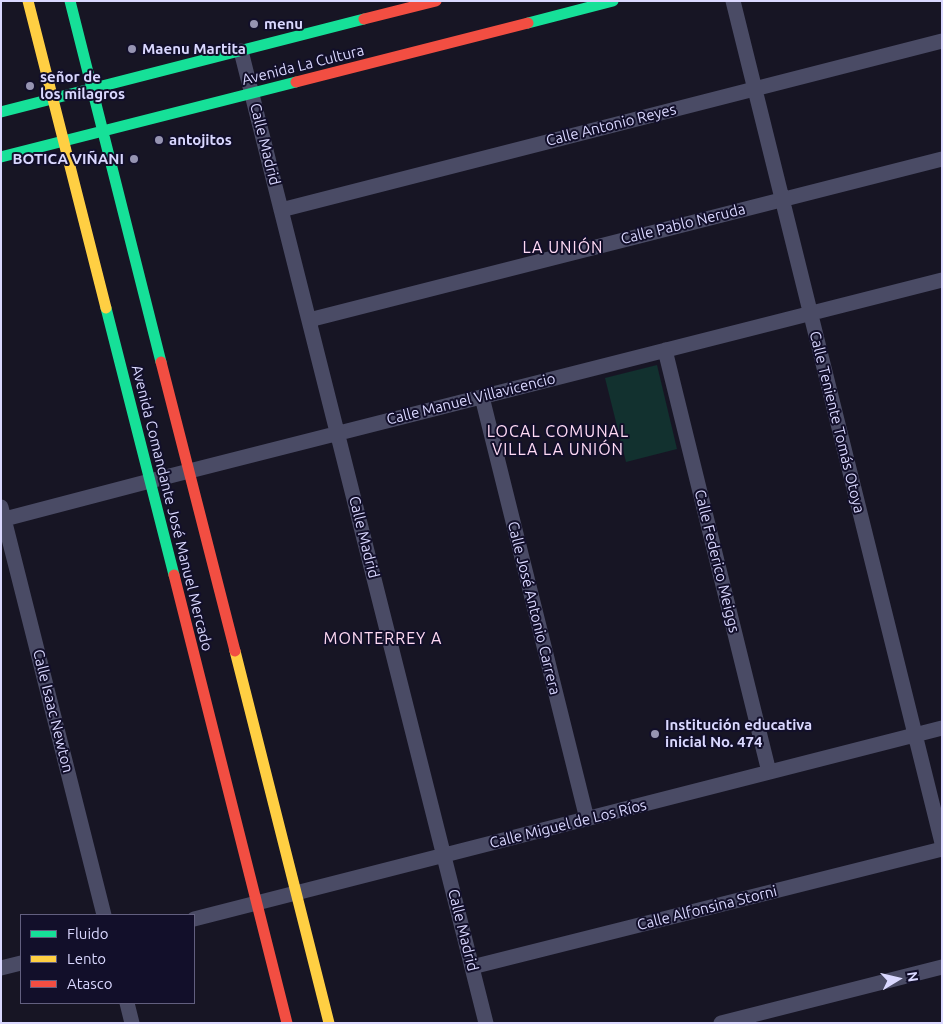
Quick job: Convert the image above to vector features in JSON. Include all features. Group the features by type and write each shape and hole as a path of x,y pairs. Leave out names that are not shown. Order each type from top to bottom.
{"street":[{"name":"Avenida Comandante José Manuel Mercado","path":"28,1 287,1023"},
{"name":"Avenida Comandante José Manuel Mercado","path":"70,1 329,1023"},
{"name":"Avenida La Cultura","path":"1,112 436,1"},
{"name":"Avenida La Cultura","path":"1,157 613,1"},
{"name":"Calle Teniente Tomás Otoya","path":"733,1 942,843"},
{"name":"Calle Antonio Reyes","path":"281,210 942,42"},
{"name":"Calle Madrid","path":"241,51 486,1023"},
{"name":"Calle Pablo Neruda","path":"309,320 942,159"},
{"name":"Calle Manuel Villavicencio","path":"2,516 189,472 942,280"},
{"name":"Calle Federico Meiggs","path":"665,350 769,772"},
{"name":"Calle José Antonio Carrera","path":"482,397 587,819"},
{"name":"Calle Isaac Newton","path":"2,516 104,914"},
{"name":"Calle Miguel de Los Ríos","path":"195,919 942,728"},
{"name":"Calle Alfonsina Storni","path":"472,967 942,849"},
{"path":"1,968 20,963"},
{"path":"721,1023 942,967"},
{"path":"127,1004 132,1023"}],"green space":[{"path":"657,365 677,449 626,462 605,378"}],"traffic: fast":[{"path":"70,1 161,362"},
{"path":"528,23 613,1"},
{"path":"1,112 364,19"},
{"path":"1,157 296,82"},
{"path":"106,308 174,575"}],"traffic: slow":[{"path":"28,1 106,308"},
{"path":"235,651 329,1023"}],"traffic: jam":[{"path":"364,19 436,1"},
{"path":"296,82 528,23"},
{"path":"161,362 235,651"},
{"path":"174,575 287,1023"}],"place":[{"name":"menu","path":"254,24"},
{"name":"Maenu Martita","path":"132,49"},
{"name":"señor de los milagros","path":"30,86"},
{"name":"antojitos","path":"159,140"},
{"name":"BOTICA VIÑANI","path":"134,159"},
{"name":"Institución educativa inicial No. 474","path":"655,734"}],"district":[{"name":"LA UNIÓN","path":"563,248"},
{"name":"LOCAL COMUNAL VILLA LA UNIÓN","path":"558,441"},
{"name":"MONTERREY A","path":"383,639"}]}
